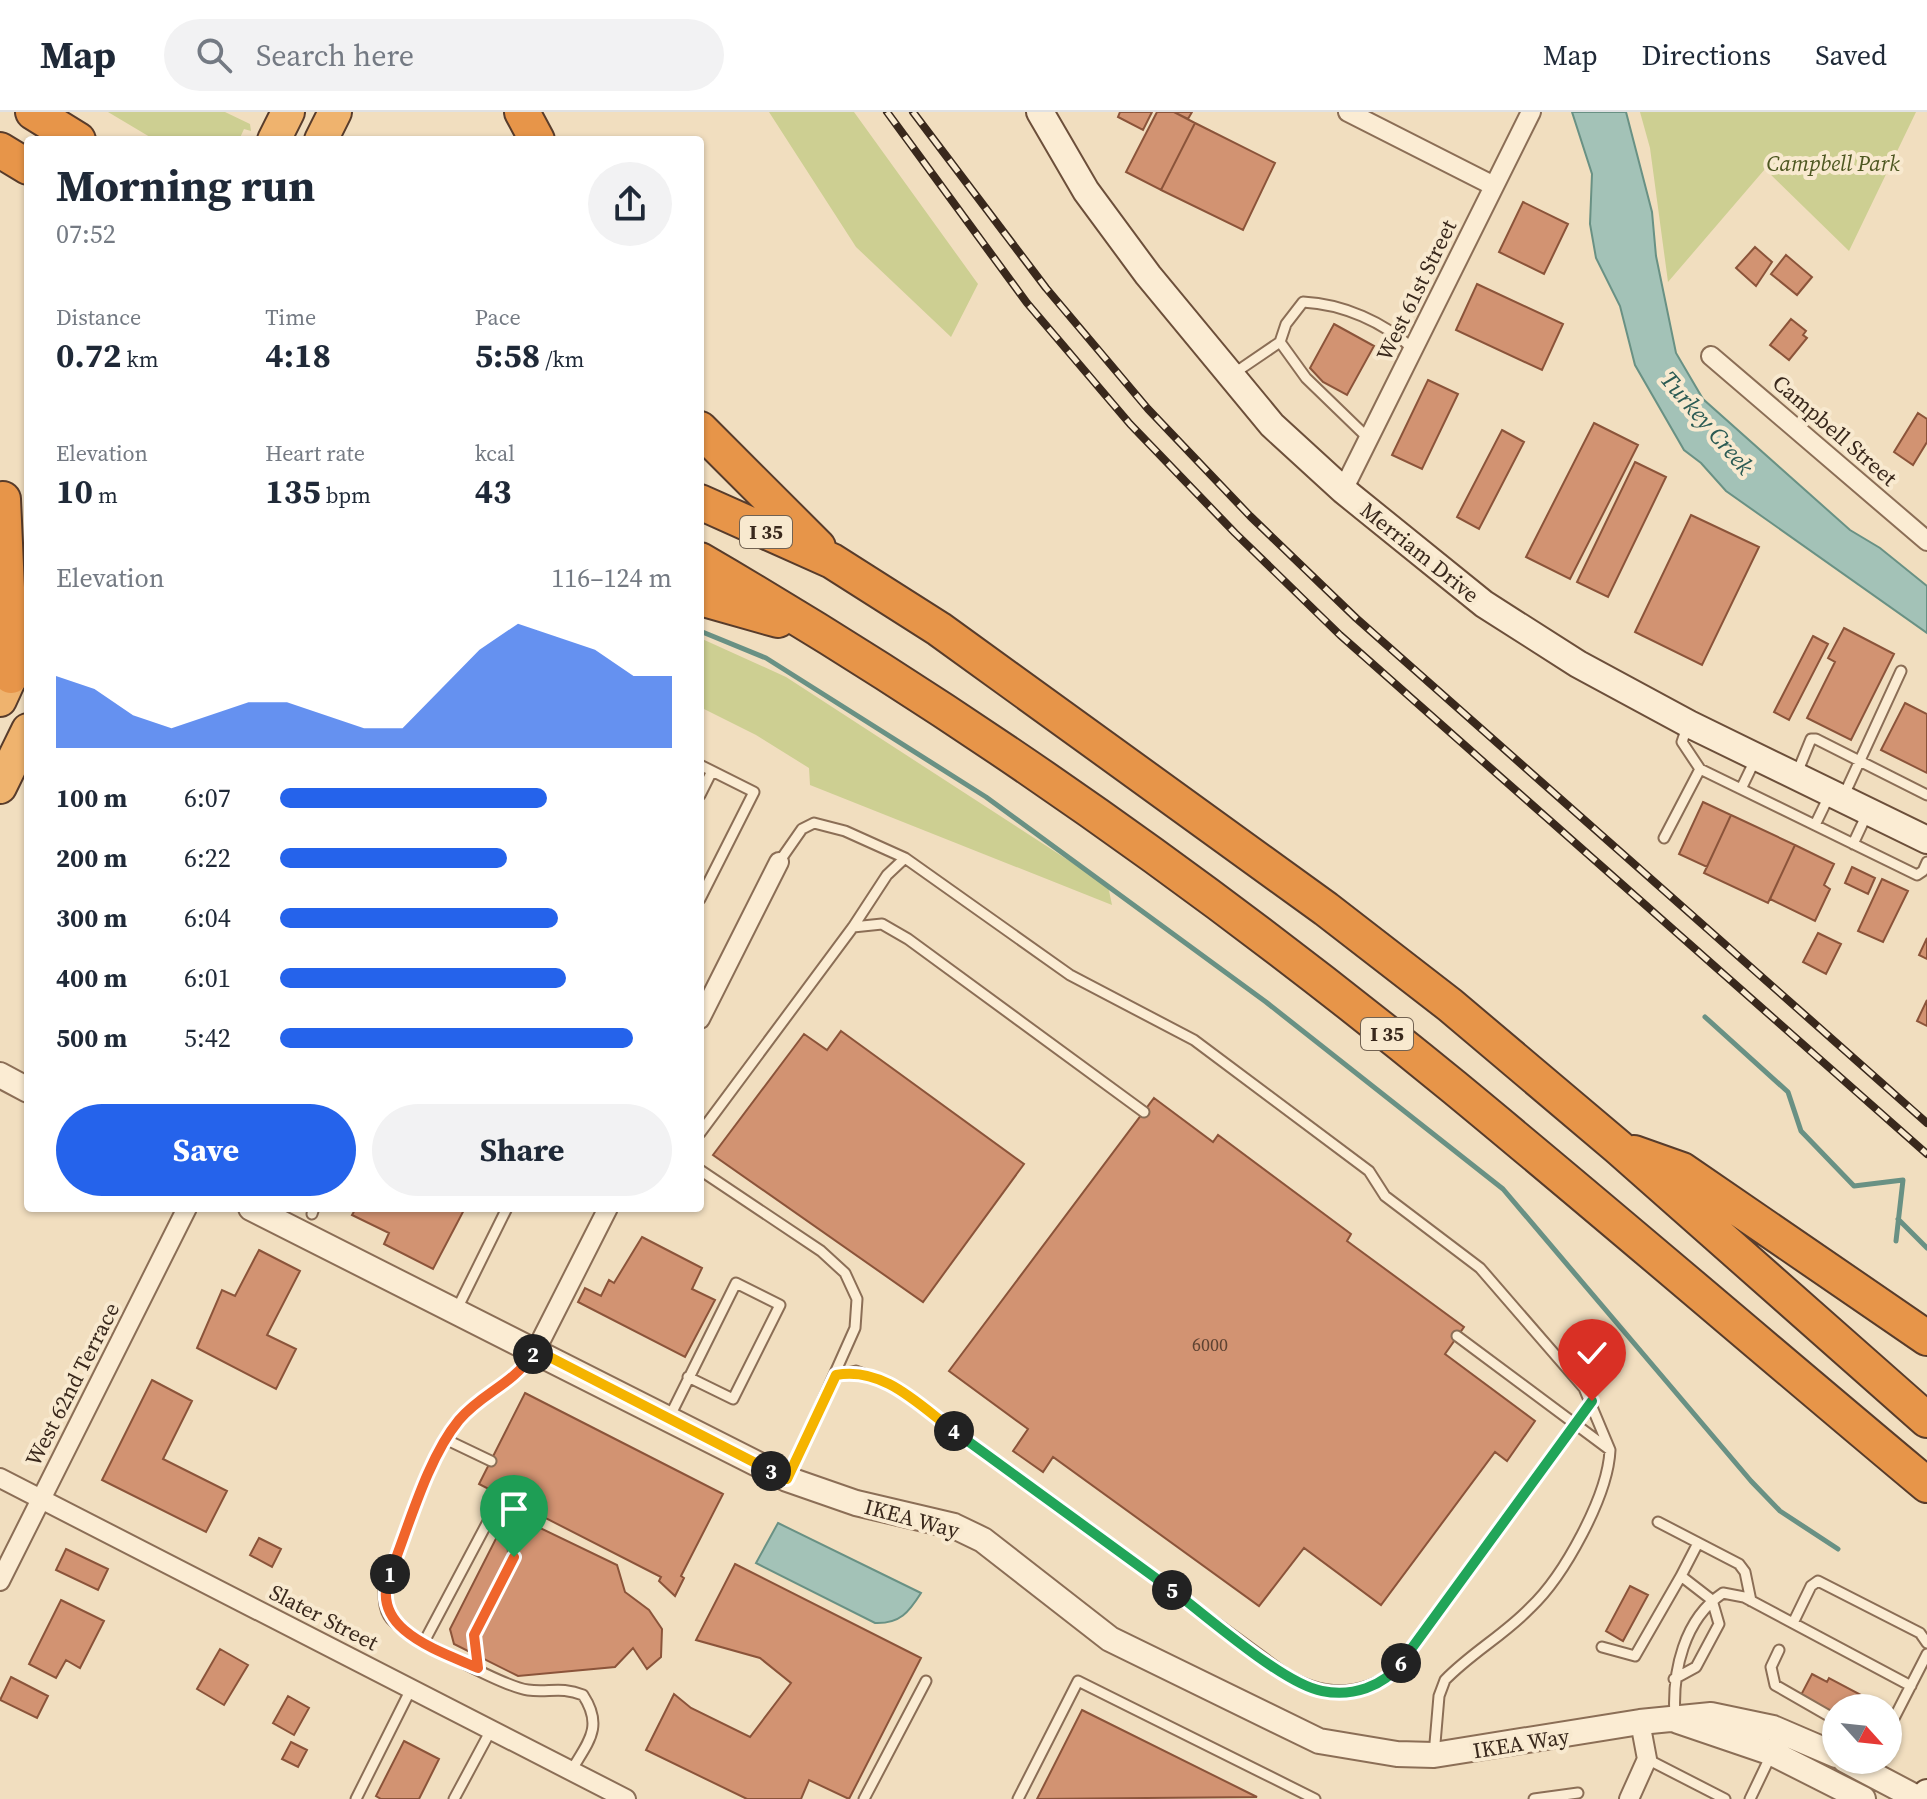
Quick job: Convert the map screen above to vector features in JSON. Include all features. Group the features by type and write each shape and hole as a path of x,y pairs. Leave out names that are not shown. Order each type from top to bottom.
{"highway":[{"path":"33,112 72,136"},
{"path":"323,136 335,112"},
{"path":"522,112 535,136"},
{"path":"0,150 24,165"},
{"path":"704,433 832,561"},
{"path":"2,496 24,528"},
{"path":"2,496 5,688"},
{"name":"I 35","path":"704,504 832,561 1035,695 1220,830 1450,1005 1618,1147 1927,1420"},
{"name":"I 35","path":"704,562 813,629 1093,814 1341,998 1454,1087 1927,1485"},
{"path":"704,599 813,629"},
{"path":"5,688 24,648"},
{"path":"0,787 24,738"},
{"path":"1618,1147 1682,1170 1927,1338"}],"main road":[{"name":"Merriam Drive","path":"1040,112 1086,191 1148,275 1272,425 1343,490 1484,604 1578,664 1689,724 1927,840"},
{"path":"1922,1799 1927,1793"}],"street":[{"path":"1348,112 1494,186"},
{"name":"West 61st Street","path":"1343,490 1531,112"},
{"name":"Campbell Street","path":"1711,356 1927,541"},
{"path":"704,1011 779,862"},
{"path":"0,1075 24,1088"},
{"name":"West 62nd Terrace","path":"0,1581 185,1212"},
{"name":"IKEA Way","path":"259,1212 787,1479 856,1503 954,1526 983,1540 1110,1639 1319,1741 1397,1754 1434,1755 1640,1722 1711,1715 1773,1728 1822,1749"},
{"path":"536,1350 601,1212"},
{"name":"Slater Street","path":"0,1478 626,1799"},
{"name":"IKEA Way","path":"1675,1720 1772,1753 1863,1799"},
{"path":"1629,1799 1647,1759 1640,1722"},
{"path":"1873,1774 1922,1799"}],"lane":[{"path":"1231,376 1280,342 1286,324 1303,302 1328,303 1393,330 1413,349"},
{"path":"1280,342 1306,378 1369,439"},
{"path":"1815,825 1859,761 1901,671"},
{"path":"1689,724 1682,742 1700,769 1917,875 1927,862"},
{"path":"1796,776 1811,739 1927,795"},
{"path":"1741,789 1756,757"},
{"path":"704,767 754,792 704,891"},
{"path":"1664,838 1700,769"},
{"path":"704,787 712,771"},
{"path":"1853,844 1869,811"},
{"path":"779,862 802,829 814,823 845,831 905,858 1070,975 1194,1040 1369,1171 1385,1196 1480,1268 1592,1401 1610,1450 1609,1471 1588,1519 1548,1588 1530,1609 1461,1663 1445,1680 1439,1696 1434,1755"},
{"path":"704,1128 853,927 887,875 905,858"},
{"path":"704,871 712,875"},
{"path":"853,927 882,924 908,939 1144,1112"},
{"path":"704,1173 821,1251 845,1273 857,1299 858,1316 836,1375 787,1479"},
{"path":"456,1310 505,1212"},
{"path":"669,1418 688,1377 736,1283 780,1305 733,1399 688,1377"},
{"path":"1457,1336 1610,1450"},
{"path":"536,1350 518,1375 475,1402 445,1439 384,1588 384,1605 392,1621 424,1642 478,1668 528,1690 551,1688 583,1695 594,1713 593,1732 571,1771"},
{"path":"836,1375 856,1371 892,1385 1279,1669 1302,1684 1322,1691 1353,1691 1375,1686 1394,1672 1592,1401"},
{"path":"445,1439 491,1461"},
{"path":"424,1642 502,1495"},
{"path":"478,1668 474,1635 514,1557 511,1532 490,1518"},
{"path":"1658,1522 1739,1564 1745,1572 1751,1601"},
{"path":"1602,1647 1635,1656 1698,1543"},
{"path":"1674,1679 1696,1667 1719,1624 1712,1600 1681,1576"},
{"path":"1793,1623 1811,1586 1818,1581 1920,1633 1927,1643"},
{"path":"1675,1720 1674,1679 1680,1656 1703,1606 1723,1593 1751,1601 1911,1686"},
{"path":"1779,1650 1771,1667 1775,1685 1822,1712"},
{"path":"1902,1703 1927,1654"},
{"path":"864,1799 926,1681"},
{"path":"1018,1799 1078,1681 1315,1799"},
{"path":"356,1799 411,1689"},
{"path":"454,1799 491,1730"},
{"path":"1750,1799 1772,1753"},
{"path":"1647,1759 1725,1799"},
{"path":"1534,1799 1578,1793"}],"green space":[{"path":"108,112 225,112 250,124 251,131 244,129 241,136 148,136"},
{"path":"769,112 854,112 978,284 951,337 856,247"},
{"name":"Campbell Park","path":"1640,112 1916,112 1849,251 1765,169 1668,282 1650,148"},
{"path":"704,640 786,677 1108,886 1112,905 810,785 809,768 756,735 704,709"}],"water":[{"name":"Turkey Creek","path":"1572,112 1626,112 1652,212 1656,256 1676,353 1703,399 1850,530 1880,548 1927,586 1927,633 1726,491 1701,463 1684,450 1635,365 1620,306 1596,258 1590,224 1592,174"},
{"path":"778,1523 921,1593 903,1616 875,1623 756,1563"}],"building":[{"path":"1120,112 1152,112 1143,130 1118,117"},
{"path":"1157,112 1174,112 1195,123 1161,190 1126,172"},
{"path":"1174,112 1192,112 1188,119"},
{"path":"1195,123 1275,163 1243,230 1161,190"},
{"path":"1523,202 1568,224 1544,274 1499,252"},
{"path":"1755,247 1772,262 1756,286 1736,268"},
{"path":"1786,255 1812,277 1797,295 1771,274"},
{"path":"1477,284 1563,324 1542,370 1456,330"},
{"path":"1791,319 1806,331 1803,335 1807,338 1789,360 1770,345"},
{"path":"1334,324 1374,346 1347,395 1323,382 1310,368"},
{"path":"1428,380 1458,394 1422,469 1392,455"},
{"path":"1918,413 1927,419 1927,442 1913,465 1894,452"},
{"path":"1594,423 1638,445 1570,579 1526,557"},
{"path":"1502,430 1524,442 1479,529 1457,517"},
{"path":"1635,462 1666,477 1608,597 1577,582"},
{"path":"1691,515 1759,547 1702,665 1635,632"},
{"path":"1844,628 1894,654 1851,740 1807,718 1835,662 1828,658"},
{"path":"1813,636 1828,644 1789,720 1774,712"},
{"path":"1905,703 1927,714 1927,773 1881,750"},
{"path":"1703,802 1731,815 1707,867 1679,854"},
{"path":"1731,815 1795,845 1768,903 1704,873"},
{"path":"1795,845 1834,864 1824,885 1830,889 1815,921 1770,899"},
{"path":"1852,867 1875,878 1868,894 1845,883"},
{"path":"1882,879 1908,891 1883,942 1858,931"},
{"path":"1818,933 1841,944 1826,974 1803,962"},
{"path":"1927,938 1927,959 1919,955"},
{"path":"1927,1000 1927,1026 1917,1021"},
{"path":"841,1031 1024,1164 923,1302 713,1155 804,1034 827,1050"},
{"path":"1154,1098 1213,1142 1218,1135 1351,1234 1347,1241 1464,1327 1445,1354 1535,1421 1507,1461 1495,1452 1381,1605 1304,1548 1259,1606 1053,1457 1043,1472 1013,1451 1028,1429 949,1371"},
{"path":"354,1212 463,1212 433,1269 384,1244 389,1233 352,1215"},
{"path":"642,1237 702,1268 692,1289 715,1300 685,1357 578,1302 585,1288 601,1296 609,1280 614,1283"},
{"path":"259,1250 300,1271 267,1335 296,1349 276,1389 197,1348 222,1290 235,1296"},
{"path":"152,1380 192,1401 163,1459 227,1491 206,1532 102,1480"},
{"path":"525,1393 723,1494 681,1576 684,1578 675,1596 659,1581 661,1577 479,1484"},
{"path":"509,1513 617,1565 625,1592 649,1610 662,1629 661,1657 647,1669 633,1648 615,1667 518,1676 454,1644 450,1629"},
{"path":"259,1538 281,1549 272,1567 250,1555"},
{"path":"66,1549 108,1569 98,1590 56,1570"},
{"path":"735,1564 921,1658 849,1799 809,1780 801,1799 747,1799 646,1750 674,1694 691,1708 750,1737 791,1683 760,1658 696,1640"},
{"path":"1630,1586 1648,1595 1623,1641 1606,1631"},
{"path":"61,1600 104,1621 80,1668 66,1660 56,1678 29,1664"},
{"path":"220,1649 248,1665 224,1705 197,1689"},
{"path":"1812,1674 1827,1682 1829,1678 1859,1694 1822,1694 1822,1706 1801,1695"},
{"path":"11,1677 48,1696 37,1718 0,1700"},
{"path":"288,1696 309,1708 294,1735 273,1723"},
{"path":"1082,1710 1257,1797 1037,1799"},
{"path":"404,1741 439,1759 419,1799 381,1799 376,1796"},
{"path":"291,1742 307,1750 298,1767 282,1759"}],"waterway":[{"path":"704,633 766,658 986,797 1266,1002 1503,1189 1751,1481 1780,1511 1838,1549"},
{"path":"1705,1017 1788,1092 1801,1131 1854,1186 1903,1180 1896,1241"},
{"path":"1898,1219 1927,1248"}],"railway":[{"path":"887,112 1027,303 1130,424 1235,533 1340,635 1927,1154"},
{"path":"913,112 1046,288 1148,409 1250,516 1356,618 1927,1123"}],"route":[{"path":"514,1557 474,1635 478,1668 424,1642 392,1621 384,1605 384,1588 445,1439 475,1402 505,1386 518,1375 536,1350 787,1479 802,1453 836,1375 856,1371 892,1385 1302,1684 1322,1691 1353,1691 1375,1686 1394,1672 1592,1401"}]}
